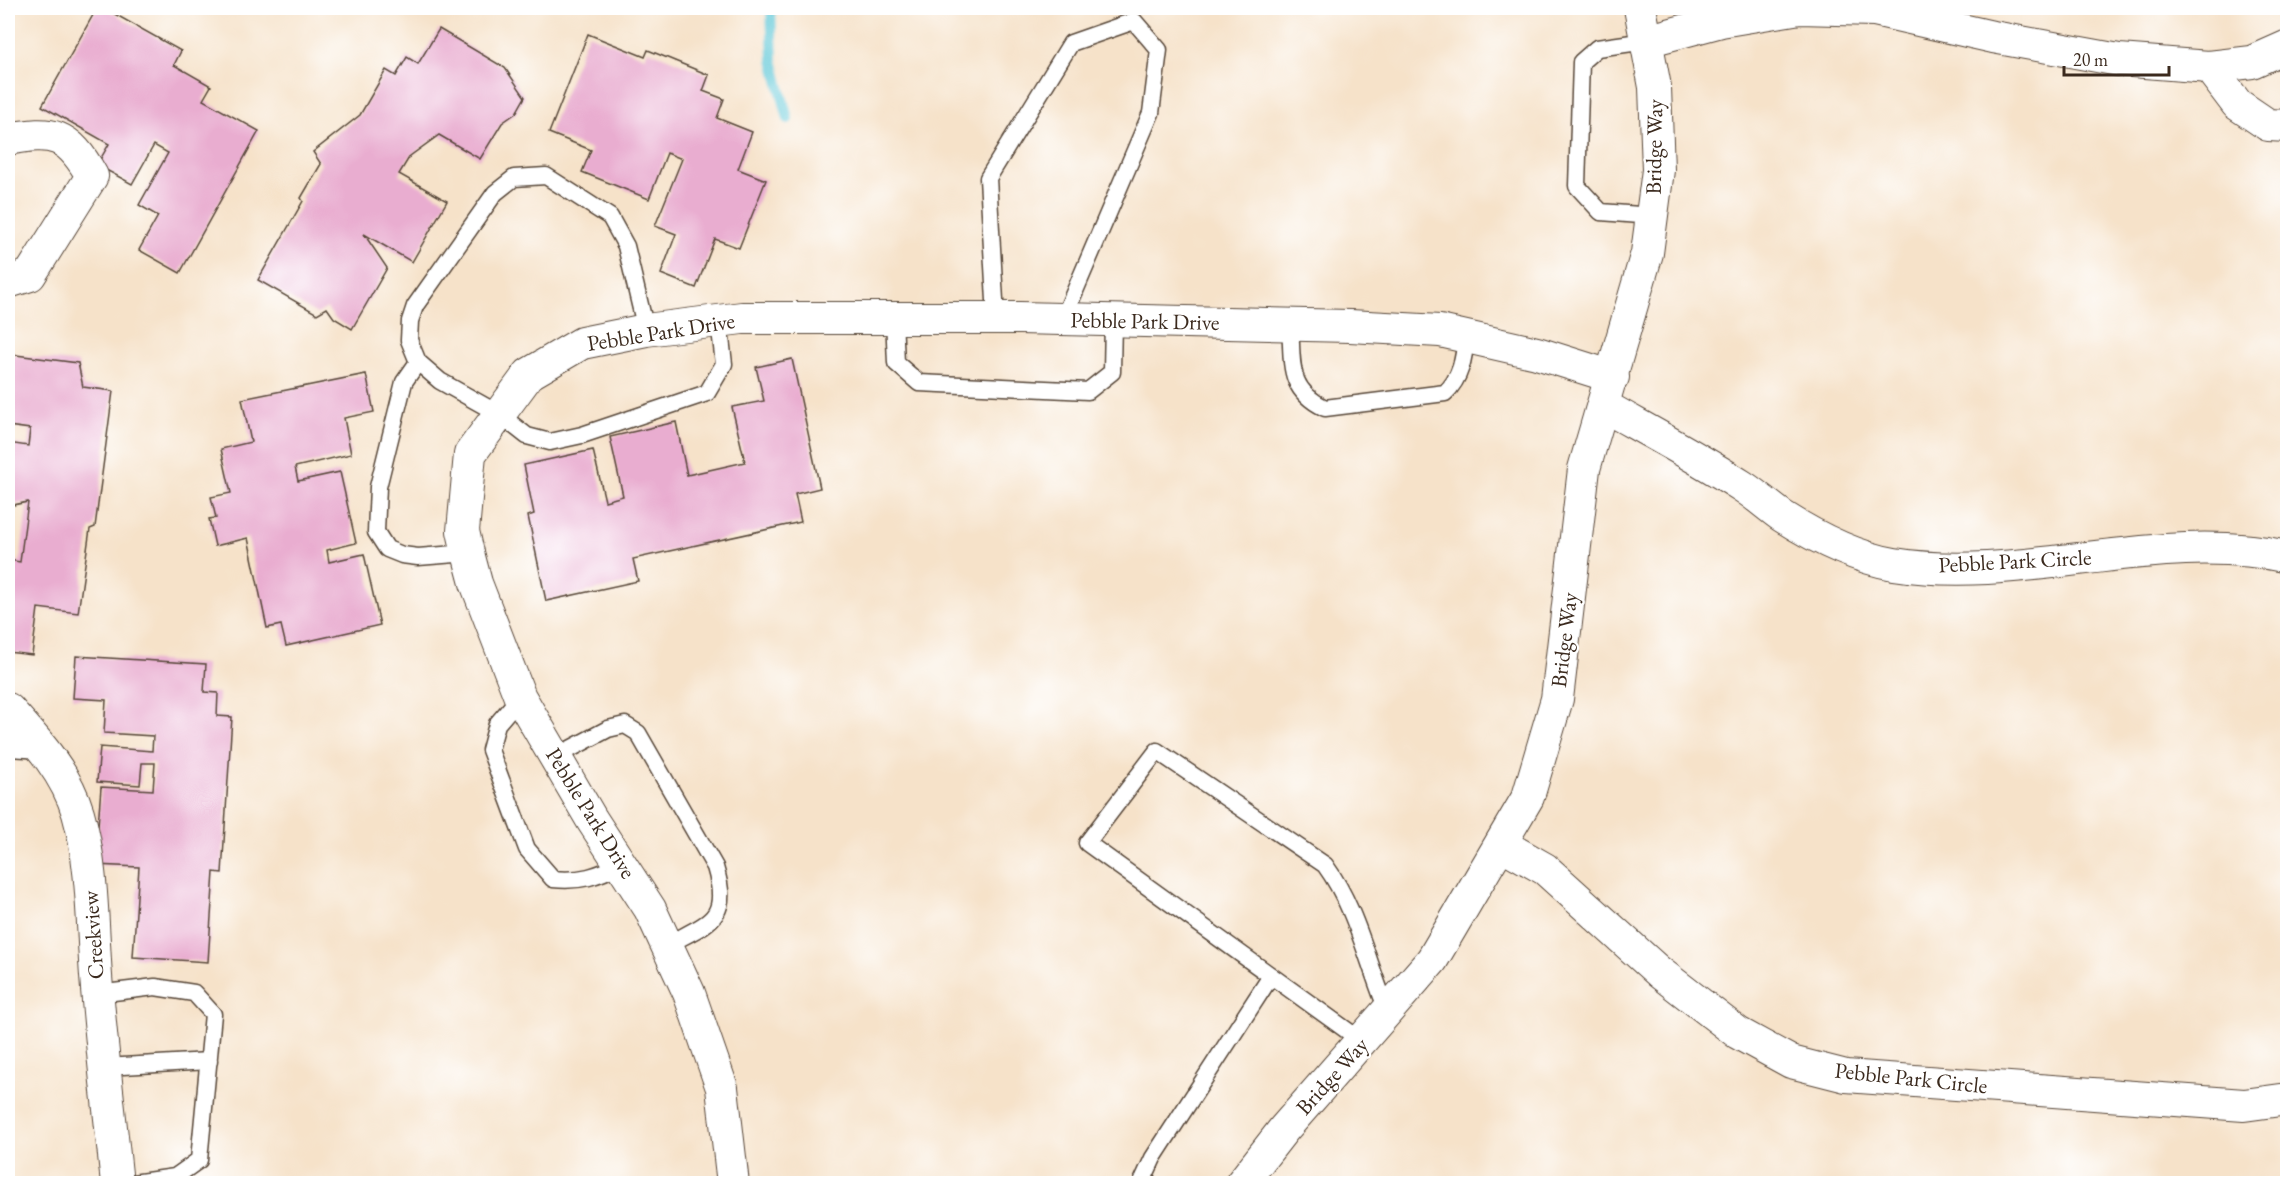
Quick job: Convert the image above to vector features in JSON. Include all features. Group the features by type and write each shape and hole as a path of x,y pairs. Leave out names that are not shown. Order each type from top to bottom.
{"street":[{"name":"Bridge Way","path":"1241,1184 1284,1129 1363,1042 1432,960 1528,797 1557,699 1584,469 1609,391 1647,253 1658,170 1655,87 1640,8"},
{"path":"1646,41 1721,21 1800,8 1874,10 1993,37 2119,60 2209,67 2252,63 2288,46"},
{"path":"2209,67 2237,104 2268,124 2288,126"},
{"path":"8,138 41,133 66,142 81,158 92,176 30,275 8,282"},
{"name":"Pebble Park Drive","path":"733,1184 722,1088 689,993 650,909 520,697 476,583 468,553 463,531 470,454 528,374 582,343 646,330 742,318 1063,319 1290,324 1440,331 1537,353 1609,391"},
{"name":"Pebble Park Circle","path":"1609,391 1782,516 1841,548 1893,564 1970,568 2170,550 2260,551 2288,557"},
{"name":"Creekview","path":"8,709 45,750 66,784 78,813 90,882 98,994 117,1184"},
{"name":"Pebble Park Circle","path":"1501,844 1545,869 1659,972 1738,1033 1791,1062 1846,1076 2284,1107"}],"lane":[{"path":"996,318 988,178 1071,43 1134,21 1159,50 1151,113 1063,319"},
{"path":"1646,41 1597,48 1581,62 1577,186 1600,212 1652,216"},
{"path":"646,330 626,246 610,217 546,176 530,175 514,178 495,193 415,306 409,340 418,362 440,381 499,414 527,436 550,442 582,435 706,393 724,364 719,321"},
{"path":"894,318 897,363 919,383 1088,391 1112,372 1113,320"},
{"path":"1290,324 1294,376 1300,392 1310,401 1325,408 1445,393 1455,384 1464,361 1466,337"},
{"path":"418,362 404,382 378,486 376,532 387,549 402,555 418,557 468,553"},
{"path":"520,697 497,724 490,750 527,849 553,879 572,881 598,877 621,864"},
{"path":"555,757 608,729 625,725 638,733 715,867 721,887 720,909 709,922 667,945"},
{"path":"8,748 45,750"},
{"path":"1363,1042 1087,843 1157,751 1324,865 1338,882 1358,926 1371,972 1388,1012"},
{"path":"1141,1184 1153,1158 1271,976"},
{"path":"98,994 155,987 194,993 213,1014 199,1160 175,1177 126,1184"},
{"path":"105,1067 209,1061"}],"building":[{"path":"97,8 104,8 181,51 174,65 211,86 203,100 259,131 180,273 139,250 158,216 139,205 168,153 154,145 132,184 97,165 109,144 42,106"},
{"path":"439,29 505,68 525,97 516,113 502,123 480,159 439,135 410,156 399,174 447,201 412,262 364,234 387,268 352,329 334,318 327,308 317,314 258,280 303,201 301,198 321,164 313,152 360,115 386,70 396,76 407,57 418,64"},
{"path":"588,34 645,57 648,50 709,75 703,91 724,99 717,118 752,132 738,169 766,180 739,248 715,239 696,288 661,274 676,234 655,226 682,159 667,153 649,199 582,172 591,150 549,133"},
{"path":"8,354 78,363 83,387 113,391 95,527 90,529 78,613 38,608 32,655 8,652 8,560 20,562 28,502 8,506 8,443 28,446 30,429 8,426"},
{"path":"792,359 820,488 795,494 801,522 633,559 638,581 546,601 528,516 534,514 524,465 593,450 605,501 623,496 610,437 676,422 687,475 745,462 732,407 764,401 756,367"},
{"path":"366,374 374,412 344,418 351,454 295,467 298,481 340,472 356,543 327,550 329,562 364,554 380,625 286,646 281,625 267,628 248,538 215,546 209,519 216,518 211,497 231,493 221,449 251,442 242,399"},
{"path":"76,656 206,664 204,692 218,693 217,716 232,717 222,873 214,872 208,962 133,957 139,867 95,865 101,787 153,790 155,763 142,763 140,785 97,782 100,747 152,751 153,736 104,733 106,700 73,698"}],"waterway":[{"path":"771,8 773,60 788,119"}]}
